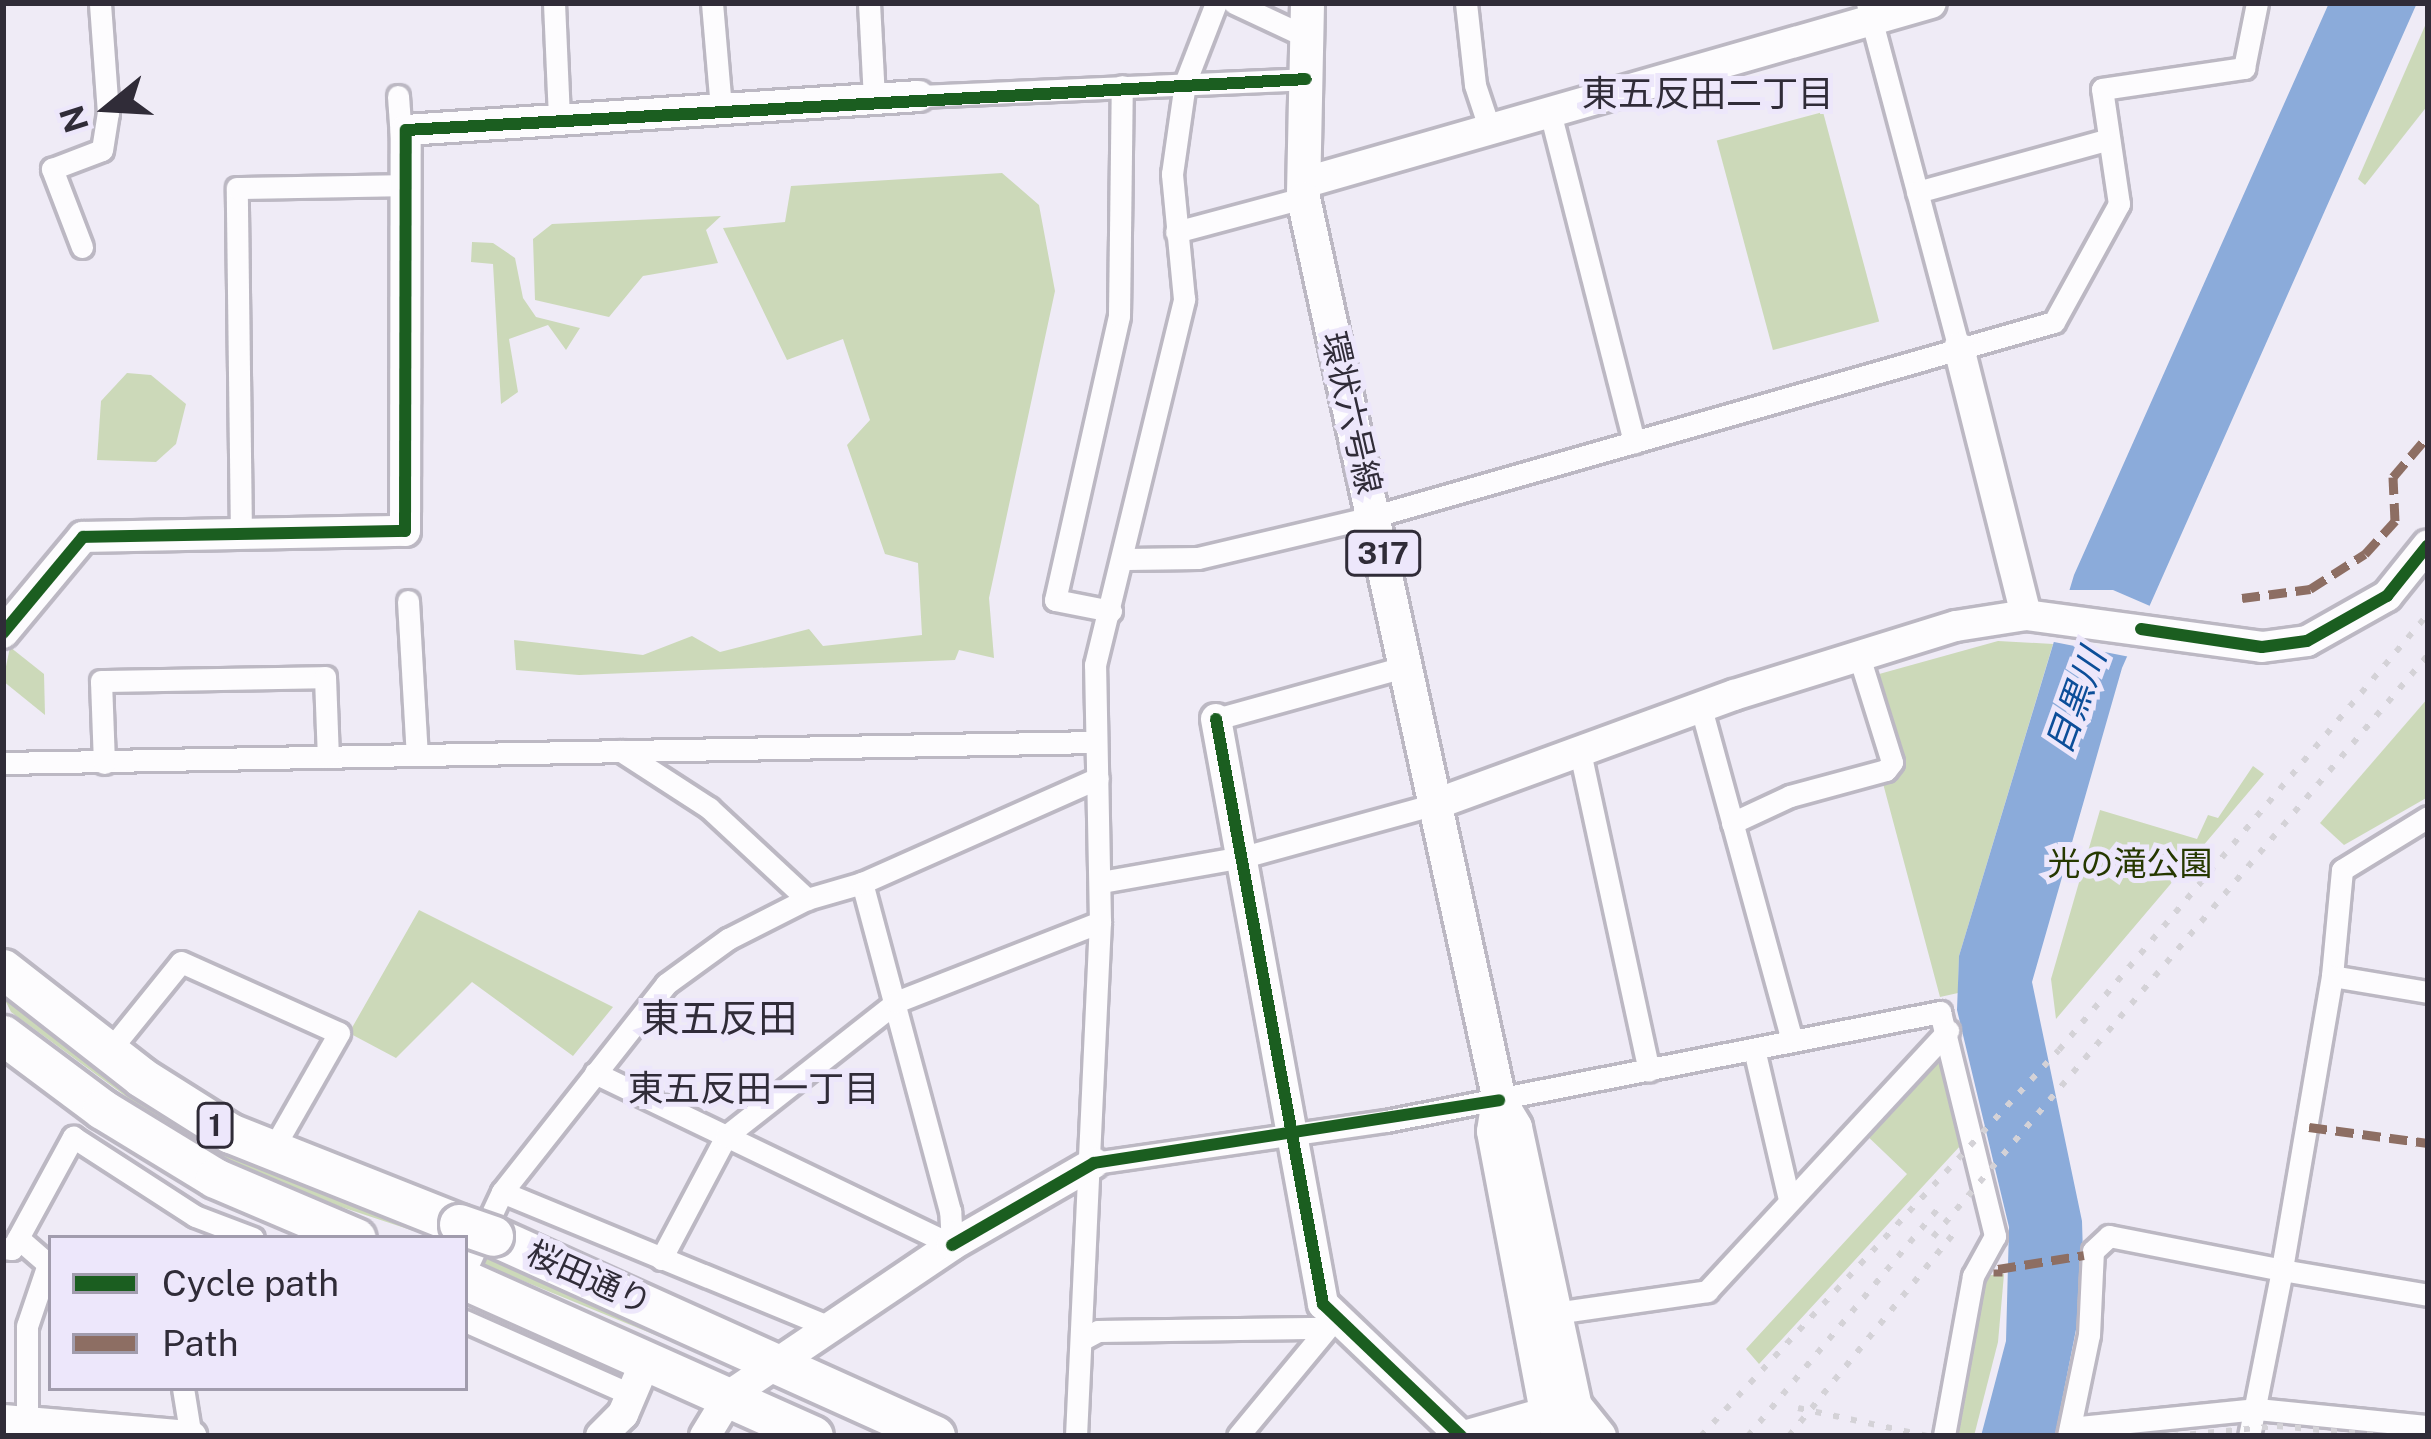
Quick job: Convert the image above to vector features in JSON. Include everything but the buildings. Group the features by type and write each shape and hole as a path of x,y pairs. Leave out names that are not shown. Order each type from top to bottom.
{"highway":[{"name":"桜田通り","path":"3,969 189,1110 271,1152 476,1230 778,1361 935,1436"},
{"name":"1","path":"3,1035 125,1147 214,1178 349,1235"},
{"name":"桜田通り","path":"468,1289 647,1358 813,1436"}],"main road":[{"name":"環状六号線","path":"1307,20 1303,190 1498,1100 1515,1127 1555,1313 1553,1424"},
{"name":"環状六号線","path":"1498,1100 1492,1131 1553,1424"},
{"path":"1465,1436 1538,1365"},
{"name":"環状六号線","path":"1553,1424 1599,1436"},
{"path":"1465,1436 1553,1424"}],"street":[{"path":"82,247 52,169 102,150 108,113 100,3"},
{"path":"554,3 559,117"},
{"path":"712,3 721,109"},
{"path":"868,3 874,99"},
{"path":"1076,1436 1094,1162 1100,922 1095,665 1127,559 1184,298 1172,174 1186,83 1216,3"},
{"path":"1234,3 1307,20"},
{"path":"1466,3 1475,85 1490,130"},
{"path":"1176,232 1869,11 1931,3"},
{"path":"1127,559 1198,558 1375,516 2054,322 2119,204 2102,89 2244,68 2257,3"},
{"path":"1869,11 1959,348 2041,616"},
{"path":"401,138 415,126 1306,79"},
{"path":"1111,611 1055,600 1119,316 1122,86"},
{"path":"3,633 83,537 405,531 398,97"},
{"path":"1550,112 1634,442"},
{"path":"1918,191 2108,139"},
{"path":"241,536 237,188 401,184"},
{"path":"1101,881 1243,856 1436,804 1859,656 2041,616 2262,647 2307,641 2387,596 2428,545"},
{"path":"408,601 417,755"},
{"path":"1732,823 1790,796 1886,770 1892,762 1859,656"},
{"path":"1407,666 1216,719 1323,1304 1330,1324 1465,1436"},
{"path":"104,763 101,681 123,680 325,677 328,757"},
{"path":"1700,708 1792,1040"},
{"path":"3,763 1096,742"},
{"path":"620,750 709,808 807,899"},
{"path":"1580,752 1649,1071"},
{"path":"468,1283 502,1192 666,984 728,939 807,899 862,883 1098,778"},
{"path":"2249,1436 2332,976 2342,870 2428,817"},
{"path":"862,883 896,1002 952,1245"},
{"path":"662,1258 726,1136 896,1002 1100,922"},
{"path":"109,1051 181,962 339,1033 271,1152"},
{"path":"2332,976 2428,992"},
{"path":"705,1436 730,1395 778,1361 952,1245 1094,1162 1289,1137 1498,1100 1930,1011 1940,1012 1948,1031 1995,1236 1972,1276 1944,1436"},
{"path":"1555,1313 1707,1291 1948,1031"},
{"path":"1754,1049 1789,1200"},
{"path":"595,1072 952,1245"},
{"path":"183,1391 190,1434 19,1426 27,1326 48,1264 10,1243 74,1137 125,1147 196,1216 245,1235"},
{"path":"502,1192 830,1327"},
{"path":"188,1235 196,1216"},
{"path":"2428,1295 2110,1236 2093,1251 2090,1334 2069,1432 2257,1409 2428,1426"},
{"path":"468,1289 632,1395"},
{"path":"1083,1339 1098,1331 1330,1324"},
{"path":"1238,1436 1330,1324"},
{"path":"601,1436 632,1395 647,1358"}],"green space":[{"path":"2428,19 2428,105 2365,185 2358,179"},
{"path":"1823,112 1879,322 1773,350 1717,140"},
{"path":"1002,173 1039,205 1055,291 989,598 994,658 959,650 955,660 579,675 516,670 514,640 643,655 692,636 720,652 809,629 823,646 922,635 918,563 885,554 847,445 870,420 843,339 787,360 723,228 785,222 791,186"},
{"path":"721,216 706,230 718,263 643,276 609,317 535,300 533,239 552,224"},
{"path":"472,242 493,243 515,258 523,298 536,317 580,328 566,350 548,325 509,339 518,392 501,404 493,264 471,262"},
{"path":"127,373 151,375 186,404 176,444 156,462 97,460 101,401"},
{"path":"1998,641 2053,644 1959,956 1958,993 1940,997 1881,776 1892,773 1872,676"},
{"path":"10,647 44,674 45,715 3,681"},
{"path":"2428,698 2428,797 2344,845 2320,823"},
{"name":"光の滝公園","path":"2253,766 2264,774 2056,1019 2051,979 2100,810 2197,839 2208,815 2218,818"},
{"path":"419,910 613,1007 573,1056 472,982 396,1058 349,1033"},
{"path":"3,996 205,1143 428,1235 293,1191 176,1133 11,1012"},
{"path":"1950,1062 1961,1145 1759,1364 1746,1349 1907,1174 1862,1131 1923,1066"},
{"path":"468,1250 587,1299 682,1346 468,1258"},
{"path":"2004,1274 1998,1342 1974,1436 1952,1436 1979,1276"}],"water":[{"name":"目黒川","path":"2329,3 2417,3 2122,668 2032,982 2082,1221 2084,1289 2055,1436 1981,1436 2006,1341 2009,1227 1957,1010 1959,956 2074,575"}],"pier":[{"path":"2067,590 2113,590 2150,606 2130,657 2049,641"}],"railway":[{"path":"1701,1436 2059,1050 2428,614"},
{"path":"1933,1237 2428,655"},
{"path":"1748,1436 1937,1210"},
{"path":"1789,1436 1959,1227"},
{"path":"1798,1408 1927,1436"},
{"path":"2172,1436 2277,1426 2385,1436"}],"marked path":[{"path":"2242,598 2310,589 2365,554 2395,521 2393,477 2428,436"},
{"path":"2309,1127 2428,1143"},
{"path":"1998,1276 1998,1269 2084,1255"}],"cycle path":[{"path":"3,633 83,537 405,531 406,130 1306,79"},
{"path":"2141,629 2262,647 2307,641 2387,596 2428,545"},
{"path":"1216,719 1323,1304 1461,1436"},
{"path":"952,1245 1094,1163 1499,1100"}],"district":[{"name":"東五反田二丁目","path":"1708,94"},
{"name":"東五反田","path":"719,1018"},
{"name":"東五反田一丁目","path":"754,1089"}]}
